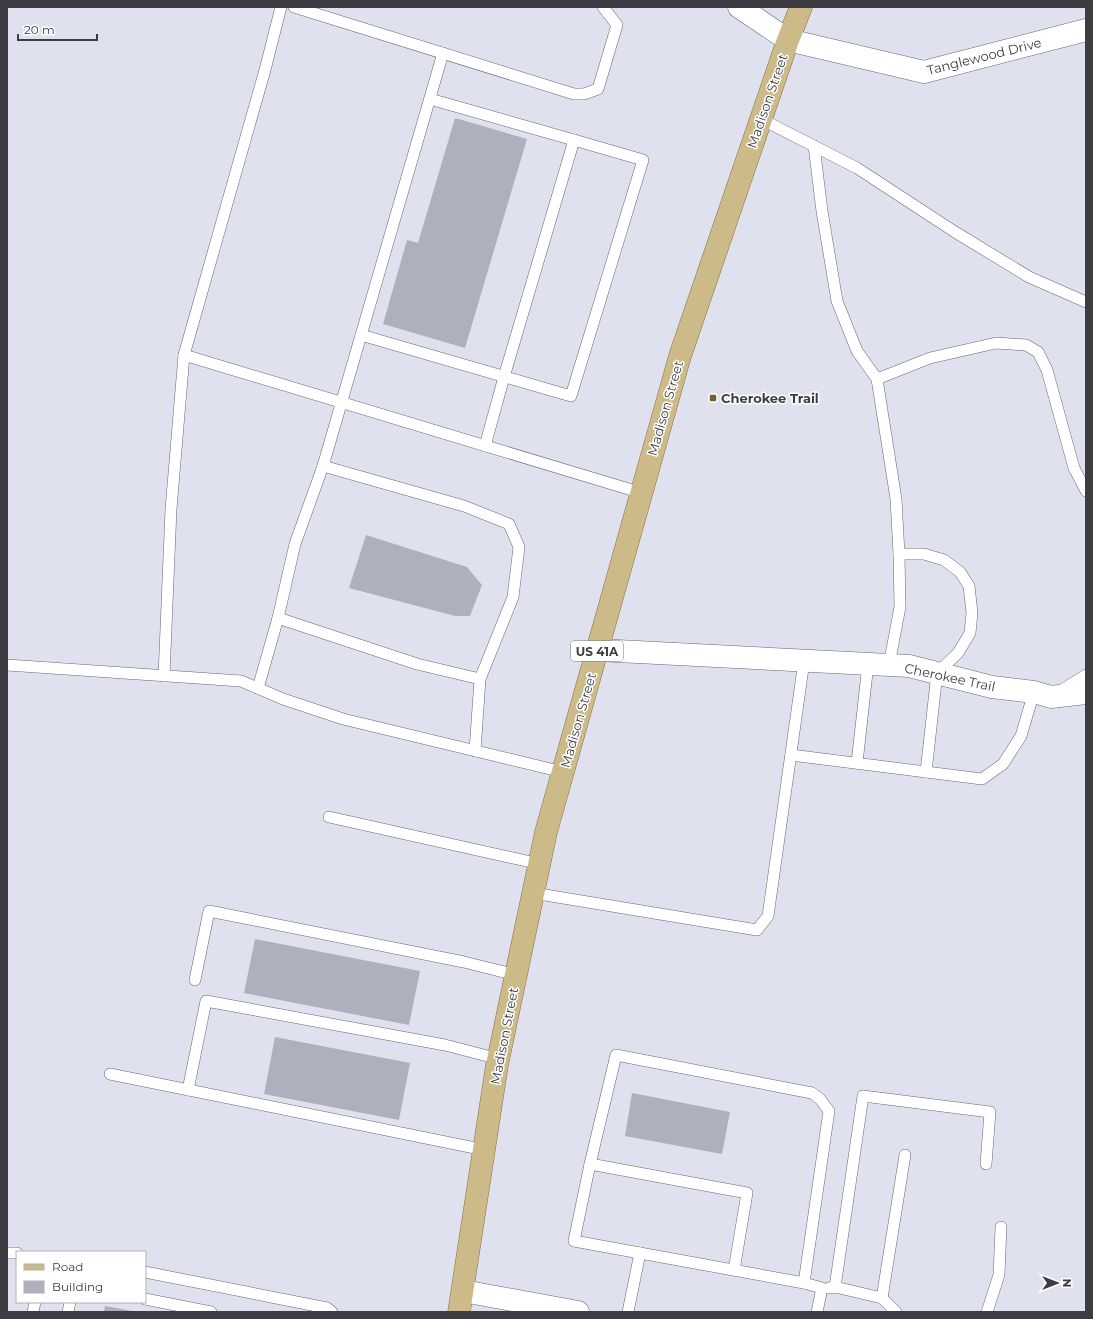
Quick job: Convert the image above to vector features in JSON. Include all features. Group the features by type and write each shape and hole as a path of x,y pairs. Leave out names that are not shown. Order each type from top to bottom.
{"main road":[{"name":"Madison Street","path":"461,1302 499,1059 546,832 680,356 788,40 801,7"}],"street":[{"path":"739,7 788,40"},
{"name":"Tanglewood Drive","path":"788,40 924,72 1086,30"},
{"name":"Cherokee Trail","path":"598,650 909,666 992,687 1042,694 1086,693"},
{"path":"461,1302 578,1312"}],"lane":[{"path":"164,676 171,509 184,356 265,70 281,7"},
{"path":"294,7 574,94 584,94 598,90 617,25 603,7"},
{"path":"258,688 278,618 295,544 323,466 443,53"},
{"path":"361,335 571,396 643,160 430,99"},
{"path":"761,119 857,168 954,232 1029,277 1086,302"},
{"path":"486,446 504,377 574,140"},
{"path":"814,146 822,210 837,301 857,351 877,379 896,499 900,607 889,665"},
{"path":"877,379 930,358 996,343 1026,345 1038,352 1047,370 1074,468 1086,491"},
{"path":"184,356 642,493"},
{"path":"323,466 464,506 510,524 520,547 513,597 480,679 475,751"},
{"path":"899,554 924,554 944,560 960,572 969,586 972,613 970,633 958,653 937,673 926,772"},
{"path":"278,618 417,664 480,679"},
{"path":"533,893 758,930 768,916 804,661"},
{"path":"857,763 868,664"},
{"path":"7,665 240,681 343,719 563,772"},
{"path":"791,755 982,779 1003,764 1021,736 1042,694 1086,675"},
{"path":"329,817 540,864"},
{"path":"195,980 209,911 464,962 516,976"},
{"path":"188,1090 206,1001 445,1046 499,1059"},
{"path":"804,1283 828,1111 820,1099 812,1093 616,1055 590,1164 574,1241 804,1283 822,1288 835,1287 882,1298 896,1312"},
{"path":"110,1074 485,1150"},
{"path":"835,1287 863,1096 990,1112 986,1164"},
{"path":"882,1298 905,1154"},
{"path":"590,1164 747,1193 734,1270"},
{"path":"987,1312 998,1274 1001,1227"},
{"path":"628,1312 640,1253"},
{"path":"146,1272 327,1308 332,1312"},
{"path":"817,1312 822,1288"},
{"path":"146,1299 211,1312"}],"building":[{"path":"455,118 527,139 465,348 383,324 407,240 418,243"},
{"path":"366,535 467,567 482,585 470,616 455,616 349,588"},
{"path":"255,939 420,971 409,1025 244,993"},
{"path":"275,1037 410,1063 399,1120 264,1094"},
{"path":"632,1093 730,1112 722,1154 625,1136"},
{"path":"105,1306 133,1311 133,1312 104,1312"}],"place":[{"name":"Cherokee Trail","path":"713,398"}]}
